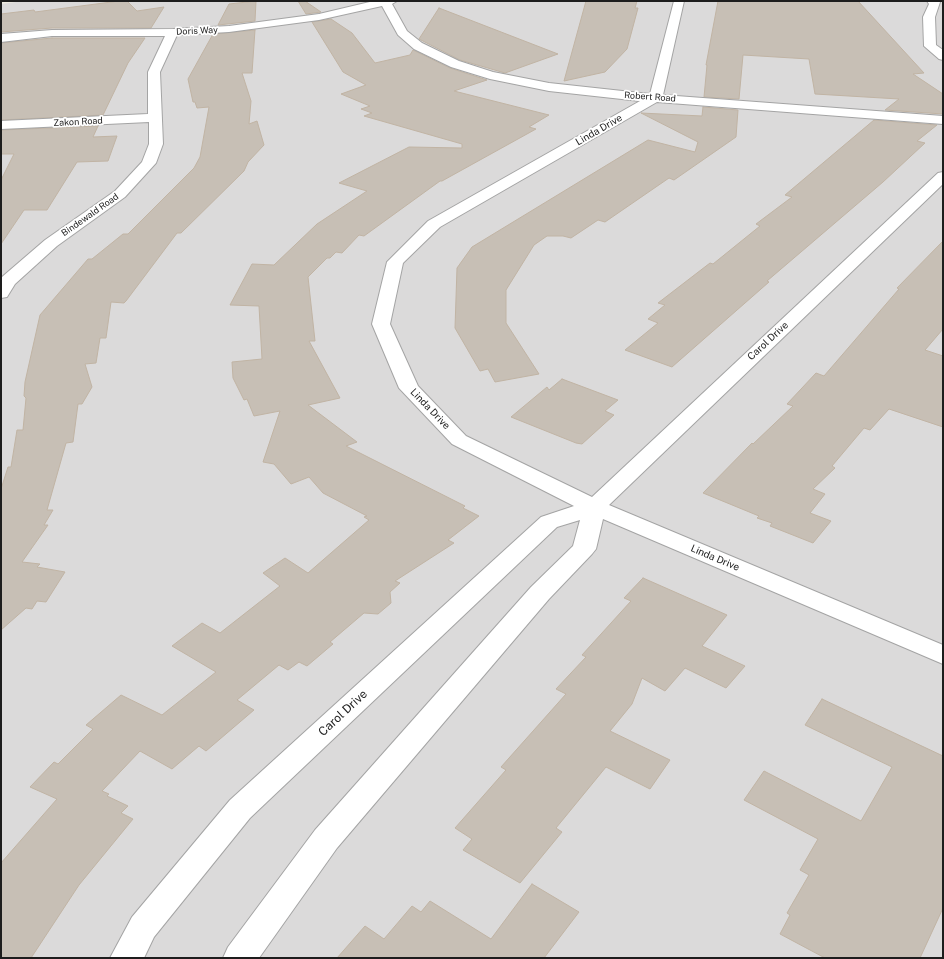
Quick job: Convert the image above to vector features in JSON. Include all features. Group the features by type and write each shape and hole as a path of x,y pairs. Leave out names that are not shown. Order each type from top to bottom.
{"street":[{"path":"656,97 679,1"},
{"name":"Robert Road","path":"385,2 402,33 418,46 455,64 490,75 549,87 943,120"},
{"name":"Doris Way","path":"1,38 52,33 173,32 270,24 334,14 385,2"},
{"path":"937,2 929,17 930,46 943,56"},
{"name":"Bindewald Road","path":"1,293 8,281 51,243 120,194 149,164 156,144 154,72 173,32"},
{"name":"Linda Drive","path":"656,97 434,224 395,262 381,324 409,388 459,440 594,507 943,655"},
{"name":"Zakon Road","path":"1,125 156,118"},
{"name":"Carol Drive","path":"127,958 144,928 240,809 549,522 594,507 943,176"},
{"path":"240,958 326,839 540,593 584,549 594,507"}],"shaded area":[{"path":"23,1 943,1 943,958 1,958 1,4"}],"building":[{"path":"127,1 137,11 164,7 151,28 52,28 1,32 1,14 34,10 35,12"},
{"path":"256,1 255,21 218,25 229,4"},
{"path":"298,1 305,1 321,12 306,14"},
{"path":"586,1 637,1 635,8 638,8 627,49 605,72 564,81"},
{"path":"718,1 858,1 924,73 913,74 943,94 943,114 885,110 899,99 815,94 809,59 743,55 739,99 704,97 706,65"},
{"path":"439,8 558,54 505,73 460,60 419,39"},
{"path":"331,19 352,33 375,63 410,55 413,50 450,68 487,80 454,91 549,115 529,127 536,129 440,181 364,236 359,235 342,253 336,252 330,258 327,258 308,277 315,341 309,341 340,398 308,405 357,442 346,446 465,506 463,508 479,516 448,540 454,543 395,581 400,583 390,592 391,603 378,614 364,613 330,642 333,644 307,666 299,662 288,670 279,665 237,700 254,710 206,751 199,746 172,769 140,751 102,791 109,794 107,796 128,806 121,813 133,819 79,885 31,958 1,958 1,863 57,799 30,787 54,762 58,764 93,729 86,725 121,695 162,715 216,672 172,646 202,623 220,633 280,586 263,573 285,558 308,573 369,520 364,517 367,516 323,493 309,477 291,484 274,464 263,462 280,411 254,416 247,399 244,400 233,378 232,362 262,359 259,306 230,305 252,264 274,265 317,224 367,191 339,183 409,147 462,148 462,144 364,116 372,113 361,109 370,106 341,94 366,85 343,72 312,22"},
{"path":"255,30 252,73 242,73 251,101 249,124 257,121 264,145 248,162 244,171 181,233 177,233 126,301 124,303 111,302 106,338 100,338 96,363 85,364 92,387 82,404 78,404 73,442 66,443 47,510 53,510 44,525 48,525 22,562 40,564 37,567 65,572 46,602 37,601 32,609 26,608 1,630 1,489 8,467 11,467 17,430 23,430 26,398 24,396 25,382 40,315 88,259 92,259 123,234 128,234 194,168 200,157 209,107 197,108 195,102 193,102 188,79 213,34"},
{"path":"52,38 145,38 128,63 103,115 1,120 1,43"},
{"path":"703,107 738,110 736,137 674,180 669,178 605,222 598,220 571,238 563,236 547,236 534,245 506,290 506,323 539,374 495,382 488,369 480,371 455,328 457,268 472,247 648,140 695,152 698,142 641,113 702,116"},
{"path":"874,120 937,125 917,141 925,143 883,182 767,281 769,282 672,367 625,350 658,323 648,319 665,305 658,303 710,263 713,264 760,226 756,224 792,197 785,195"},
{"path":"98,126 93,137 117,136 108,161 77,162 47,210 24,210 1,244 1,180 14,154 1,154 1,130"},
{"path":"943,241 943,329 925,350 943,356 943,427 889,409 870,430 864,428 832,466 835,468 813,489 825,494 810,513 831,521 813,543 770,526 772,523 757,518 759,516 703,493 752,443 753,444 793,406 787,404 816,373 824,376 899,289 897,288"},
{"path":"562,379 618,400 605,411 614,415 582,444 511,417 547,387 549,390"},
{"path":"643,578 727,615 702,646 745,666 726,688 685,668 665,691 642,678 632,704 610,731 670,760 650,789 606,767 556,828 562,832 520,883 463,850 472,839 455,828 506,770 501,767 566,694 556,689 586,657 582,655 631,601 624,598"},
{"path":"822,699 943,756 943,908 920,958 825,958 780,934 790,915 787,913 809,875 800,870 818,839 744,800 764,771 861,821 892,767 805,725"},
{"path":"532,884 579,912 544,958 337,958 365,926 384,939 412,906 421,912 430,901 491,939"}]}
